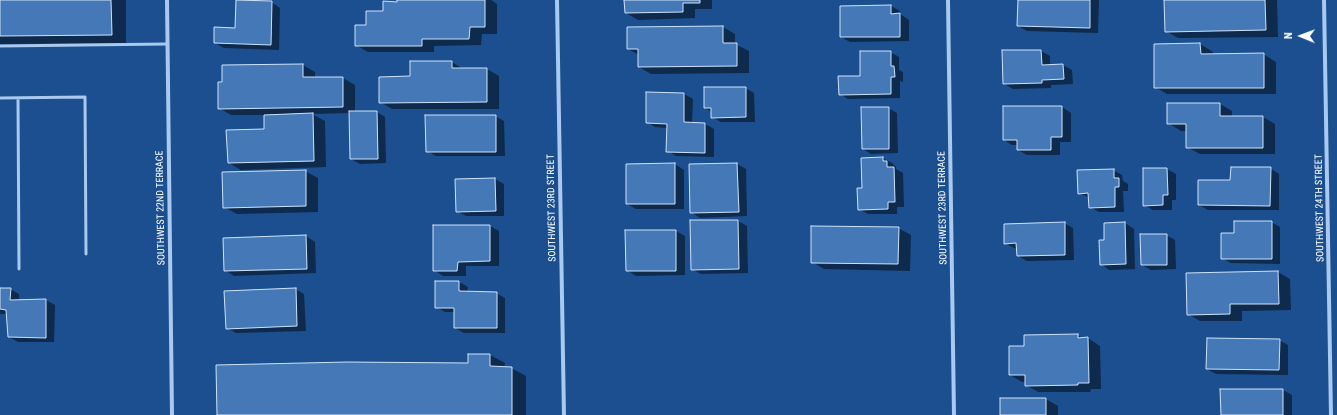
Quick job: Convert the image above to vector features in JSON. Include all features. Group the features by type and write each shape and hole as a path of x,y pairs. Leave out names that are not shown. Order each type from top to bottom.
{"street":[{"name":"SOUTHWEST 22ND TERRACE","path":"167,0 172,415"},
{"name":"SOUTHWEST 23RD STREET","path":"557,0 564,415"},
{"name":"SOUTHWEST 23RD TERRACE","path":"948,0 954,415"},
{"name":"SOUTHWEST 24TH STREET","path":"1324,0 1331,415"}],"lane":[{"path":"0,46 167,44"},
{"path":"0,98 85,96 86,254"},
{"path":"18,98 19,269"}],"building":[{"path":"0,0 111,0 112,35 0,36"},
{"path":"236,0 272,1 271,45 214,43 214,27 235,28"},
{"path":"397,0 485,0 485,27 470,27 469,39 422,39 422,46 355,46 355,25 366,25 366,11 383,11 383,1 397,2"},
{"path":"624,0 700,0 700,3 683,3 683,12 625,13"},
{"path":"1018,0 1090,0 1090,28 1017,26"},
{"path":"1164,0 1265,0 1266,30 1165,32"},
{"path":"891,5 891,14 900,13 900,37 840,37 840,6"},
{"path":"723,26 723,43 737,43 737,66 638,67 638,49 627,49 627,27"},
{"path":"1200,43 1201,54 1264,53 1264,88 1154,88 1154,44"},
{"path":"1002,50 1041,50 1042,65 1063,64 1064,79 1042,80 1042,83 1003,84"},
{"path":"860,51 891,51 891,66 894,66 895,77 891,77 891,94 839,95 838,76 860,76"},
{"path":"410,61 452,61 452,68 487,68 487,102 379,103 379,77 410,76"},
{"path":"303,64 303,77 343,77 343,107 218,109 218,82 222,82 222,65"},
{"path":"704,87 746,87 746,117 711,118 711,108 704,108"},
{"path":"646,92 684,93 684,122 705,123 705,153 666,152 667,124 646,123"},
{"path":"1167,103 1220,103 1220,116 1263,116 1263,148 1186,148 1186,124 1167,124"},
{"path":"1003,106 1062,106 1062,137 1051,137 1051,150 1017,150 1017,140 1003,140"},
{"path":"861,107 889,107 889,149 862,149"},
{"path":"349,111 377,111 378,159 350,159"},
{"path":"313,113 314,161 228,163 226,130 264,129 264,115"},
{"path":"425,115 496,115 496,152 426,152"},
{"path":"883,157 883,161 887,161 887,167 894,167 895,202 888,202 888,209 858,210 857,188 862,188 861,158"},
{"path":"675,163 675,204 626,204 626,164"},
{"path":"737,163 739,212 690,213 689,164"},
{"path":"1231,167 1271,167 1270,206 1198,205 1198,180 1230,180"},
{"path":"1143,168 1167,168 1168,195 1163,195 1163,205 1143,206"},
{"path":"1114,169 1114,178 1119,178 1119,187 1115,187 1115,207 1089,208 1088,193 1078,194 1077,170"},
{"path":"306,170 306,206 223,208 222,172"},
{"path":"495,178 496,211 456,212 455,179"},
{"path":"690,220 738,220 739,269 691,270"},
{"path":"1234,221 1272,221 1272,259 1221,259 1221,233 1234,233"},
{"path":"1065,222 1065,255 1017,256 1016,243 1004,244 1004,224"},
{"path":"1125,222 1126,264 1100,265 1099,240 1104,240 1104,223"},
{"path":"433,225 490,225 490,261 458,262 457,271 433,271"},
{"path":"811,226 899,227 898,264 811,263"},
{"path":"625,230 676,230 676,271 626,271"},
{"path":"1140,234 1167,234 1167,265 1141,265"},
{"path":"306,235 307,269 224,271 223,238"},
{"path":"1278,271 1279,304 1230,304 1230,314 1187,315 1186,273"},
{"path":"435,281 459,281 459,291 497,292 497,328 454,328 454,308 435,308"},
{"path":"0,288 11,288 10,300 46,299 46,338 8,337 6,310 0,309"},
{"path":"296,288 297,326 226,329 224,291"},
{"path":"1078,334 1078,338 1088,337 1089,383 1078,383 1078,385 1025,386 1025,375 1009,375 1009,346 1024,346 1024,335"},
{"path":"1207,338 1280,339 1279,370 1206,369"},
{"path":"468,354 490,354 490,366 512,367 512,415 217,415 216,365 347,362 468,363"},
{"path":"1220,389 1283,389 1283,415 1221,415"},
{"path":"1000,398 1046,398 1046,415 1000,415"}]}
